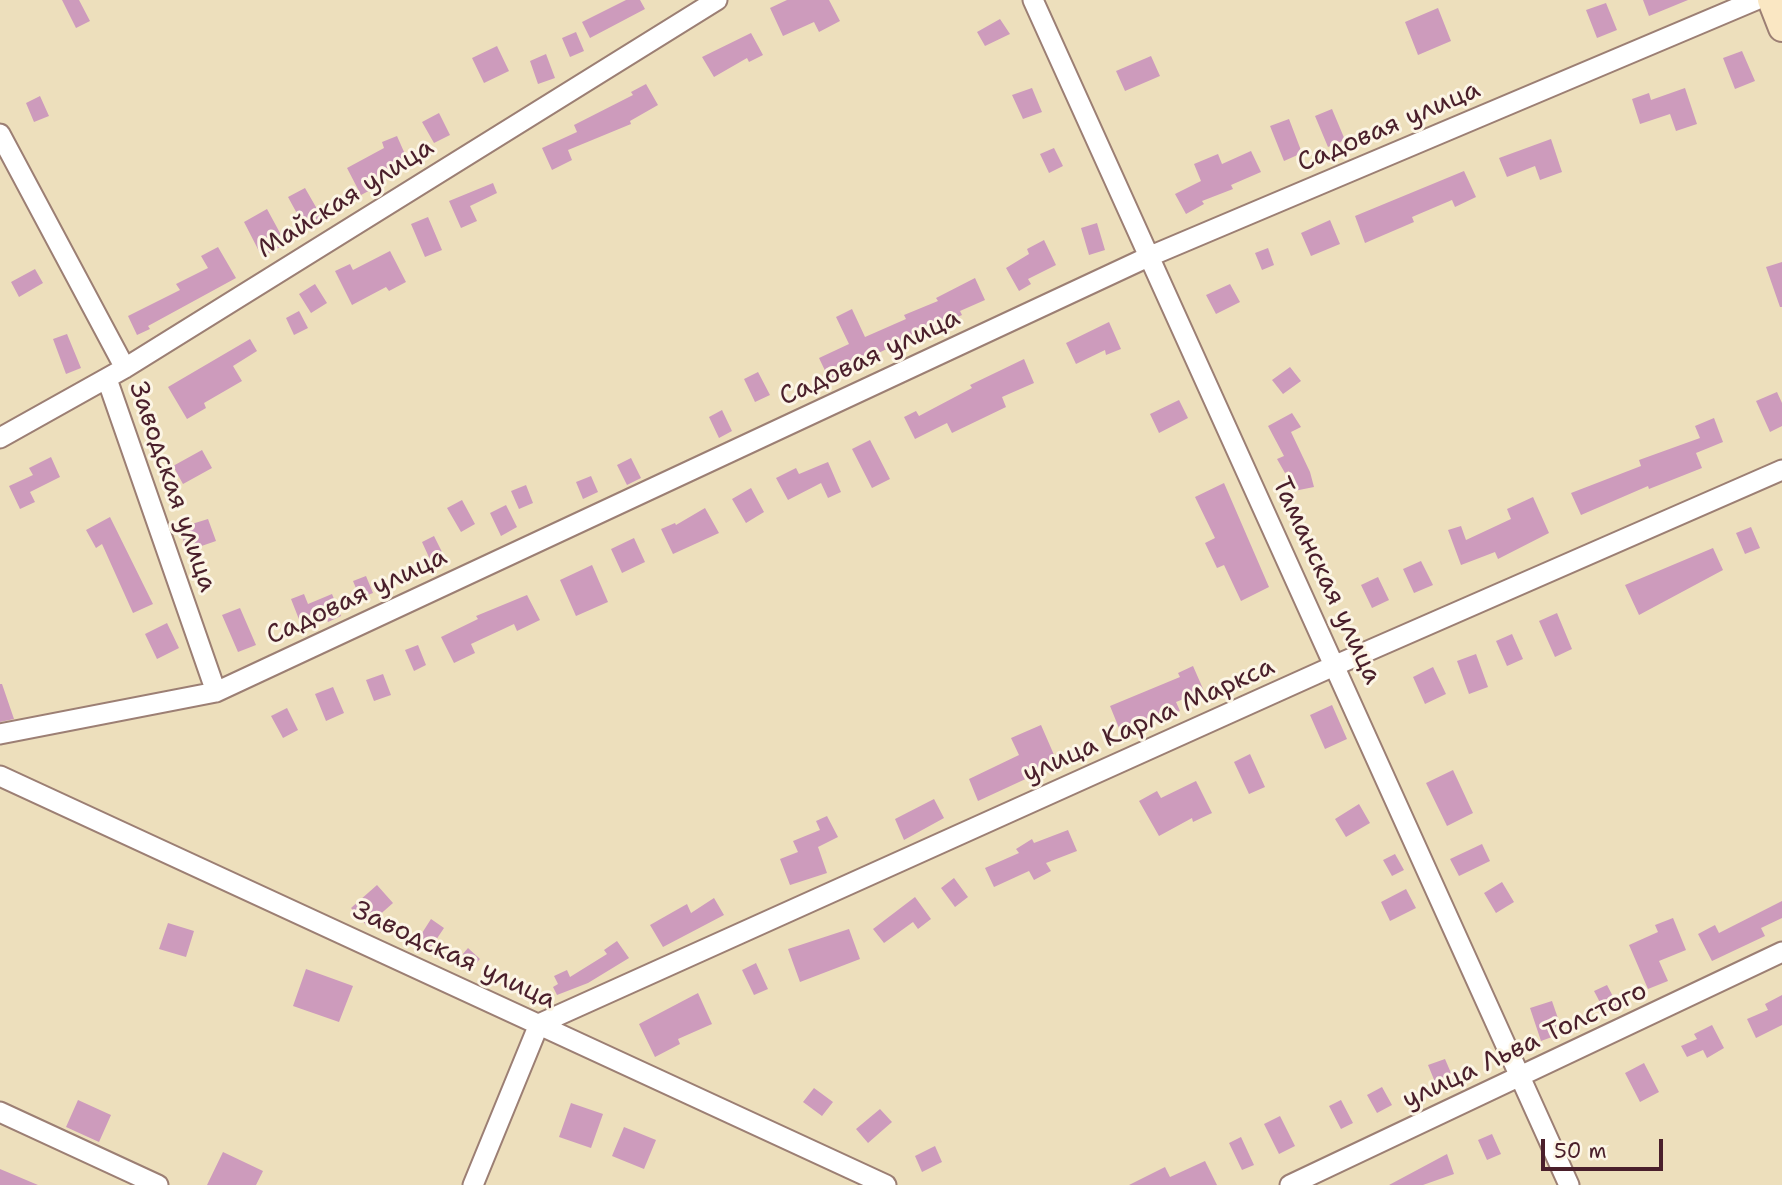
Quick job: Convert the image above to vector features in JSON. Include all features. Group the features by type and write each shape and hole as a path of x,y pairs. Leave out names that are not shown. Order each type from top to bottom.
{"street":[{"name":"Майская улица","path":"0,438 107,379 717,0"},
{"name":"Таманская улица","path":"1033,0 1569,1185"},
{"name":"Садовая улица","path":"0,734 216,692 1148,257 1756,0"},
{"path":"1770,0 1782,28"},
{"name":"Заводская улица","path":"0,134 125,368"},
{"name":"Заводская улица","path":"107,379 216,692"},
{"name":"улица Карла Маркса","path":"539,1024 1336,665 1782,470"},
{"name":"Заводская улица","path":"0,775 886,1185"},
{"name":"улица Льва Толстого","path":"1290,1185 1782,953"},
{"path":"473,1185 539,1024"},
{"path":"0,1112 158,1185"}],"building":[{"path":"62,0 79,0 90,21 76,28"},
{"path":"626,0 640,0 645,9 590,38 582,22"},
{"path":"787,0 829,0 840,21 819,32 814,22 783,36 770,8"},
{"path":"1643,0 1688,0 1649,16"},
{"path":"1606,3 1617,30 1597,38 1586,10"},
{"path":"1438,8 1451,41 1418,55 1405,22"},
{"path":"1000,19 1010,34 985,46 977,32"},
{"path":"576,32 584,51 570,57 562,38"},
{"path":"751,33 763,55 749,62 747,58 714,77 702,57"},
{"path":"497,46 509,71 484,83 472,58"},
{"path":"1742,51 1755,81 1735,89 1723,58"},
{"path":"546,54 555,78 538,84 530,61"},
{"path":"1151,56 1160,76 1125,91 1116,71"},
{"path":"646,84 658,105 630,121 631,124 568,150 572,160 552,170 542,148 577,132 574,125 633,95 631,92"},
{"path":"1032,88 1042,112 1023,119 1012,95"},
{"path":"1685,88 1697,124 1676,131 1670,114 1640,124 1632,99 1649,93 1651,100"},
{"path":"40,96 49,116 34,122 26,103"},
{"path":"1332,109 1345,140 1328,147 1315,116"},
{"path":"439,113 450,135 434,143 422,122"},
{"path":"1289,119 1302,153 1284,161 1270,126"},
{"path":"397,136 408,161 377,175 382,184 361,195 347,168 384,148 382,142"},
{"path":"1551,139 1562,172 1540,180 1535,166 1507,177 1499,158"},
{"path":"1054,148 1063,166 1049,173 1040,154"},
{"path":"1251,151 1261,172 1231,185 1233,189 1202,201 1204,204 1186,214 1175,194 1201,181 1194,164 1218,154 1222,164"},
{"path":"1464,171 1476,197 1455,207 1452,200 1412,217 1414,222 1365,243 1355,216"},
{"path":"493,183 497,193 470,206 477,221 461,228 449,201"},
{"path":"305,188 324,221 306,230 288,197"},
{"path":"267,209 286,244 262,257 244,222"},
{"path":"428,217 442,250 425,257 411,224"},
{"path":"1330,220 1340,244 1311,256 1301,233"},
{"path":"1097,223 1105,250 1089,255 1081,228"},
{"path":"1044,240 1056,265 1028,279 1031,284 1019,291 1006,268 1029,254 1027,249"},
{"path":"218,247 236,278 148,326 150,329 137,335 128,316 180,290 176,284 208,268 201,256"},
{"path":"1268,248 1274,265 1262,270 1255,253"},
{"path":"390,251 406,282 389,291 386,287 352,305 335,271 350,264 353,270"},
{"path":"1782,262 1782,307 1780,307 1766,267"},
{"path":"35,269 43,283 19,297 11,282"},
{"path":"975,278 985,300 960,311 962,315 905,342 907,345 891,352 889,348 842,370 844,374 830,381 819,358 849,344 836,317 852,309 865,337 906,319 904,315 938,301 936,298"},
{"path":"315,284 327,303 311,313 299,294"},
{"path":"1230,284 1240,302 1216,314 1206,295"},
{"path":"299,311 308,328 294,335 286,318"},
{"path":"1109,322 1121,349 1106,355 1105,350 1076,364 1066,343"},
{"path":"67,334 81,368 66,374 53,339"},
{"path":"250,339 257,351 233,366 242,381 204,403 206,408 187,419 168,387"},
{"path":"1024,359 1034,383 1002,397 1006,407 952,433 947,423 915,439 904,417 916,411 919,416 972,388 970,385"},
{"path":"1290,367 1301,381 1283,394 1272,380"},
{"path":"758,372 770,395 755,402 744,379"},
{"path":"1777,392 1782,403 1782,426 1770,432 1756,401"},
{"path":"1179,400 1188,418 1159,433 1150,414"},
{"path":"722,410 732,431 719,438 709,417"},
{"path":"1292,413 1301,427 1291,432 1314,487 1294,491 1289,471 1285,473 1277,459 1284,456 1268,426"},
{"path":"1714,418 1723,442 1696,453 1702,468 1649,489 1648,486 1581,515 1571,493 1641,466 1639,460 1700,438 1695,426"},
{"path":"870,440 890,479 872,488 852,449"},
{"path":"202,450 212,468 183,484 173,466"},
{"path":"51,457 60,477 30,492 35,502 20,509 9,486 33,475 29,468"},
{"path":"631,458 641,478 627,485 617,465"},
{"path":"828,462 841,492 828,498 821,483 788,500 776,478 796,468 799,474"},
{"path":"591,476 598,492 583,499 576,482"},
{"path":"1224,483 1269,587 1241,601 1224,565 1217,568 1205,543 1215,538 1195,497"},
{"path":"526,485 533,503 519,509 511,491"},
{"path":"751,488 764,512 746,523 732,499"},
{"path":"1533,497 1549,533 1498,559 1495,552 1461,565 1448,530 1461,526 1466,540 1511,519 1507,509"},
{"path":"462,500 475,524 461,532 447,508"},
{"path":"506,505 517,527 501,536 490,513"},
{"path":"705,508 719,533 673,554 661,529 675,523 676,525"},
{"path":"110,517 153,604 133,613 102,544 96,548 86,530"},
{"path":"208,519 216,541 187,551 179,528"},
{"path":"1751,527 1760,548 1745,554 1736,533"},
{"path":"434,536 446,560 433,566 422,542"},
{"path":"634,538 645,562 622,573 611,549"},
{"path":"1713,548 1723,570 1639,615 1625,585"},
{"path":"1421,561 1433,585 1414,593 1403,569"},
{"path":"592,565 608,602 576,616 560,580"},
{"path":"366,576 373,593 360,598 353,581"},
{"path":"1378,577 1389,600 1372,608 1361,585"},
{"path":"304,594 308,604 332,594 341,616 328,622 326,617 302,627 291,599"},
{"path":"527,595 540,620 517,631 514,624 471,644 475,653 454,663 441,637 478,619 476,616"},
{"path":"240,608 256,645 238,652 222,615"},
{"path":"1557,613 1572,649 1555,657 1539,621"},
{"path":"167,623 179,648 157,659 145,634"},
{"path":"1512,634 1523,659 1507,666 1496,641"},
{"path":"418,645 426,665 414,671 405,650"},
{"path":"1476,654 1488,687 1469,694 1457,661"},
{"path":"1193,666 1204,691 1176,702 1180,711 1121,733 1110,706 1180,677 1178,673"},
{"path":"1433,667 1446,694 1425,704 1413,677"},
{"path":"383,674 391,695 374,701 366,680"},
{"path":"0,684 14,719 0,722"},
{"path":"333,687 344,713 326,721 315,694"},
{"path":"1332,705 1347,739 1325,749 1310,715"},
{"path":"287,708 298,730 283,738 271,716"},
{"path":"1041,725 1058,764 978,801 969,779 1019,755 1011,738"},
{"path":"1250,754 1265,787 1249,794 1234,762"},
{"path":"1453,770 1473,813 1447,826 1426,783"},
{"path":"1196,781 1212,813 1193,822 1192,818 1159,836 1139,801 1157,791 1161,798"},
{"path":"934,799 944,818 904,840 895,819"},
{"path":"1359,804 1370,823 1346,837 1335,819"},
{"path":"827,816 838,837 818,847 827,873 790,885 780,859 798,852 793,841 820,830 816,821"},
{"path":"1068,830 1077,851 1046,863 1051,871 1034,880 1029,871 994,887 985,868 1019,853 1016,849 1032,839 1034,843"},
{"path":"1482,844 1490,861 1459,876 1450,859"},
{"path":"1395,854 1404,870 1392,876 1383,860"},
{"path":"954,878 968,897 955,907 941,888"},
{"path":"1502,882 1514,902 1496,913 1484,893"},
{"path":"377,885 393,903 367,926 351,908"},
{"path":"1406,889 1416,908 1390,921 1381,902"},
{"path":"915,897 931,919 918,929 913,922 884,943 873,929"},
{"path":"714,898 724,915 663,947 650,925 687,904 691,913"},
{"path":"1782,901 1782,918 1761,928 1765,936 1712,961 1698,934 1715,925 1719,933"},
{"path":"1673,918 1686,950 1659,961 1668,981 1648,989 1629,945 1658,932 1655,925"},
{"path":"431,919 444,928 430,949 417,941"},
{"path":"168,923 194,931 186,957 159,949"},
{"path":"849,929 860,959 800,982 788,949"},
{"path":"617,941 629,958 588,983 557,995 553,987 558,984 554,976 567,970 570,977 607,954 604,950"},
{"path":"468,948 480,959 468,972 456,962"},
{"path":"756,963 768,989 754,995 742,970"},
{"path":"306,969 353,986 339,1022 293,1006"},
{"path":"1607,985 1618,1006 1605,1012 1594,991"},
{"path":"698,993 712,1024 678,1039 680,1044 655,1057 639,1024"},
{"path":"1782,995 1782,1025 1756,1038 1747,1019 1768,1010 1765,1004"},
{"path":"1552,1001 1563,1033 1541,1041 1530,1008"},
{"path":"1712,1025 1724,1048 1707,1058 1703,1050 1687,1057 1681,1046 1697,1039 1694,1034"},
{"path":"1445,1059 1454,1080 1437,1087 1428,1065"},
{"path":"1644,1063 1659,1092 1640,1102 1625,1073"},
{"path":"1382,1087 1392,1105 1377,1113 1367,1095"},
{"path":"814,1088 833,1102 822,1116 803,1102"},
{"path":"78,1100 111,1115 99,1142 66,1127"},
{"path":"1341,1100 1353,1123 1341,1129 1329,1106"},
{"path":"571,1103 603,1114 591,1148 559,1137"},
{"path":"880,1109 892,1122 868,1143 856,1129"},
{"path":"1280,1116 1295,1146 1279,1154 1264,1124"},
{"path":"624,1127 656,1140 644,1169 612,1156"},
{"path":"1492,1134 1501,1154 1487,1160 1478,1140"},
{"path":"1241,1137 1254,1165 1242,1170 1229,1143"},
{"path":"935,1146 942,1162 922,1172 915,1156"},
{"path":"223,1152 263,1171 256,1185 207,1185"},
{"path":"1447,1154 1454,1174 1423,1185 1389,1185"},
{"path":"1205,1161 1217,1185 1129,1185 1165,1167 1170,1177"},
{"path":"0,1169 38,1185 0,1185"}]}
